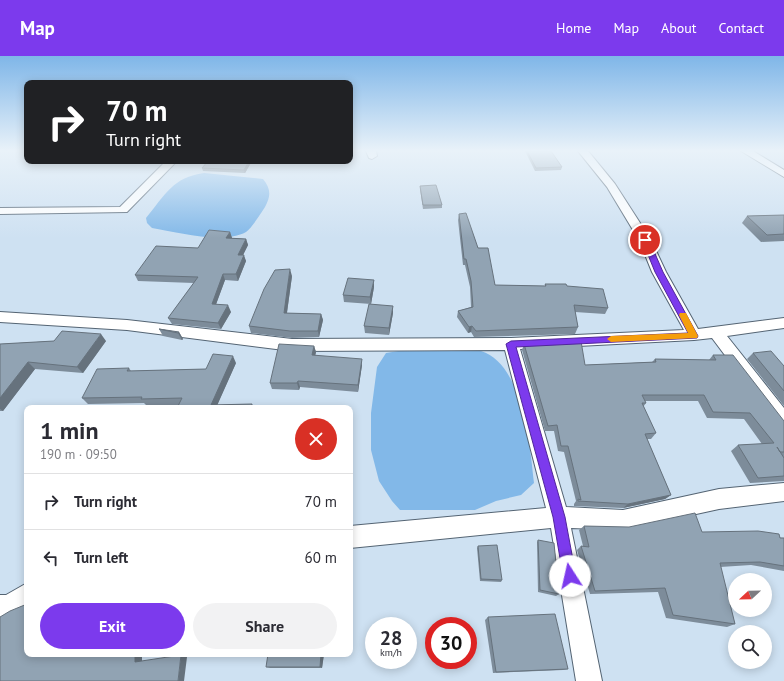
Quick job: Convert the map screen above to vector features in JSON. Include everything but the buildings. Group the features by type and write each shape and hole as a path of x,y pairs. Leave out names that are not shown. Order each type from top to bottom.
{"street":[{"path":"0,211 122,210 152,180"},
{"path":"606,180 645,240 659,272 694,336"},
{"path":"0,317 127,325 292,344 511,344 694,336 784,323"},
{"path":"716,332 784,421"},
{"path":"511,344 559,517 588,681"},
{"path":"353,537 559,517 623,520 719,498 784,492"},
{"path":"0,607 10,606 24,596"}],"water":[{"path":"182,180 264,180 269,189 269,196 265,207 256,221 246,232 236,236 213,238 152,228 147,223 146,218 170,188"},
{"path":"411,349 479,350 495,359 506,372 515,388 522,408 530,448 534,483 521,495 496,501 475,510 400,510 392,501 379,481 371,450 371,413 377,367 386,353"}],"slow traffic":[{"path":"611,339 694,336 683,315"}],"route":[{"path":"570,576 559,517 511,344 694,336 659,272 645,240"}]}
